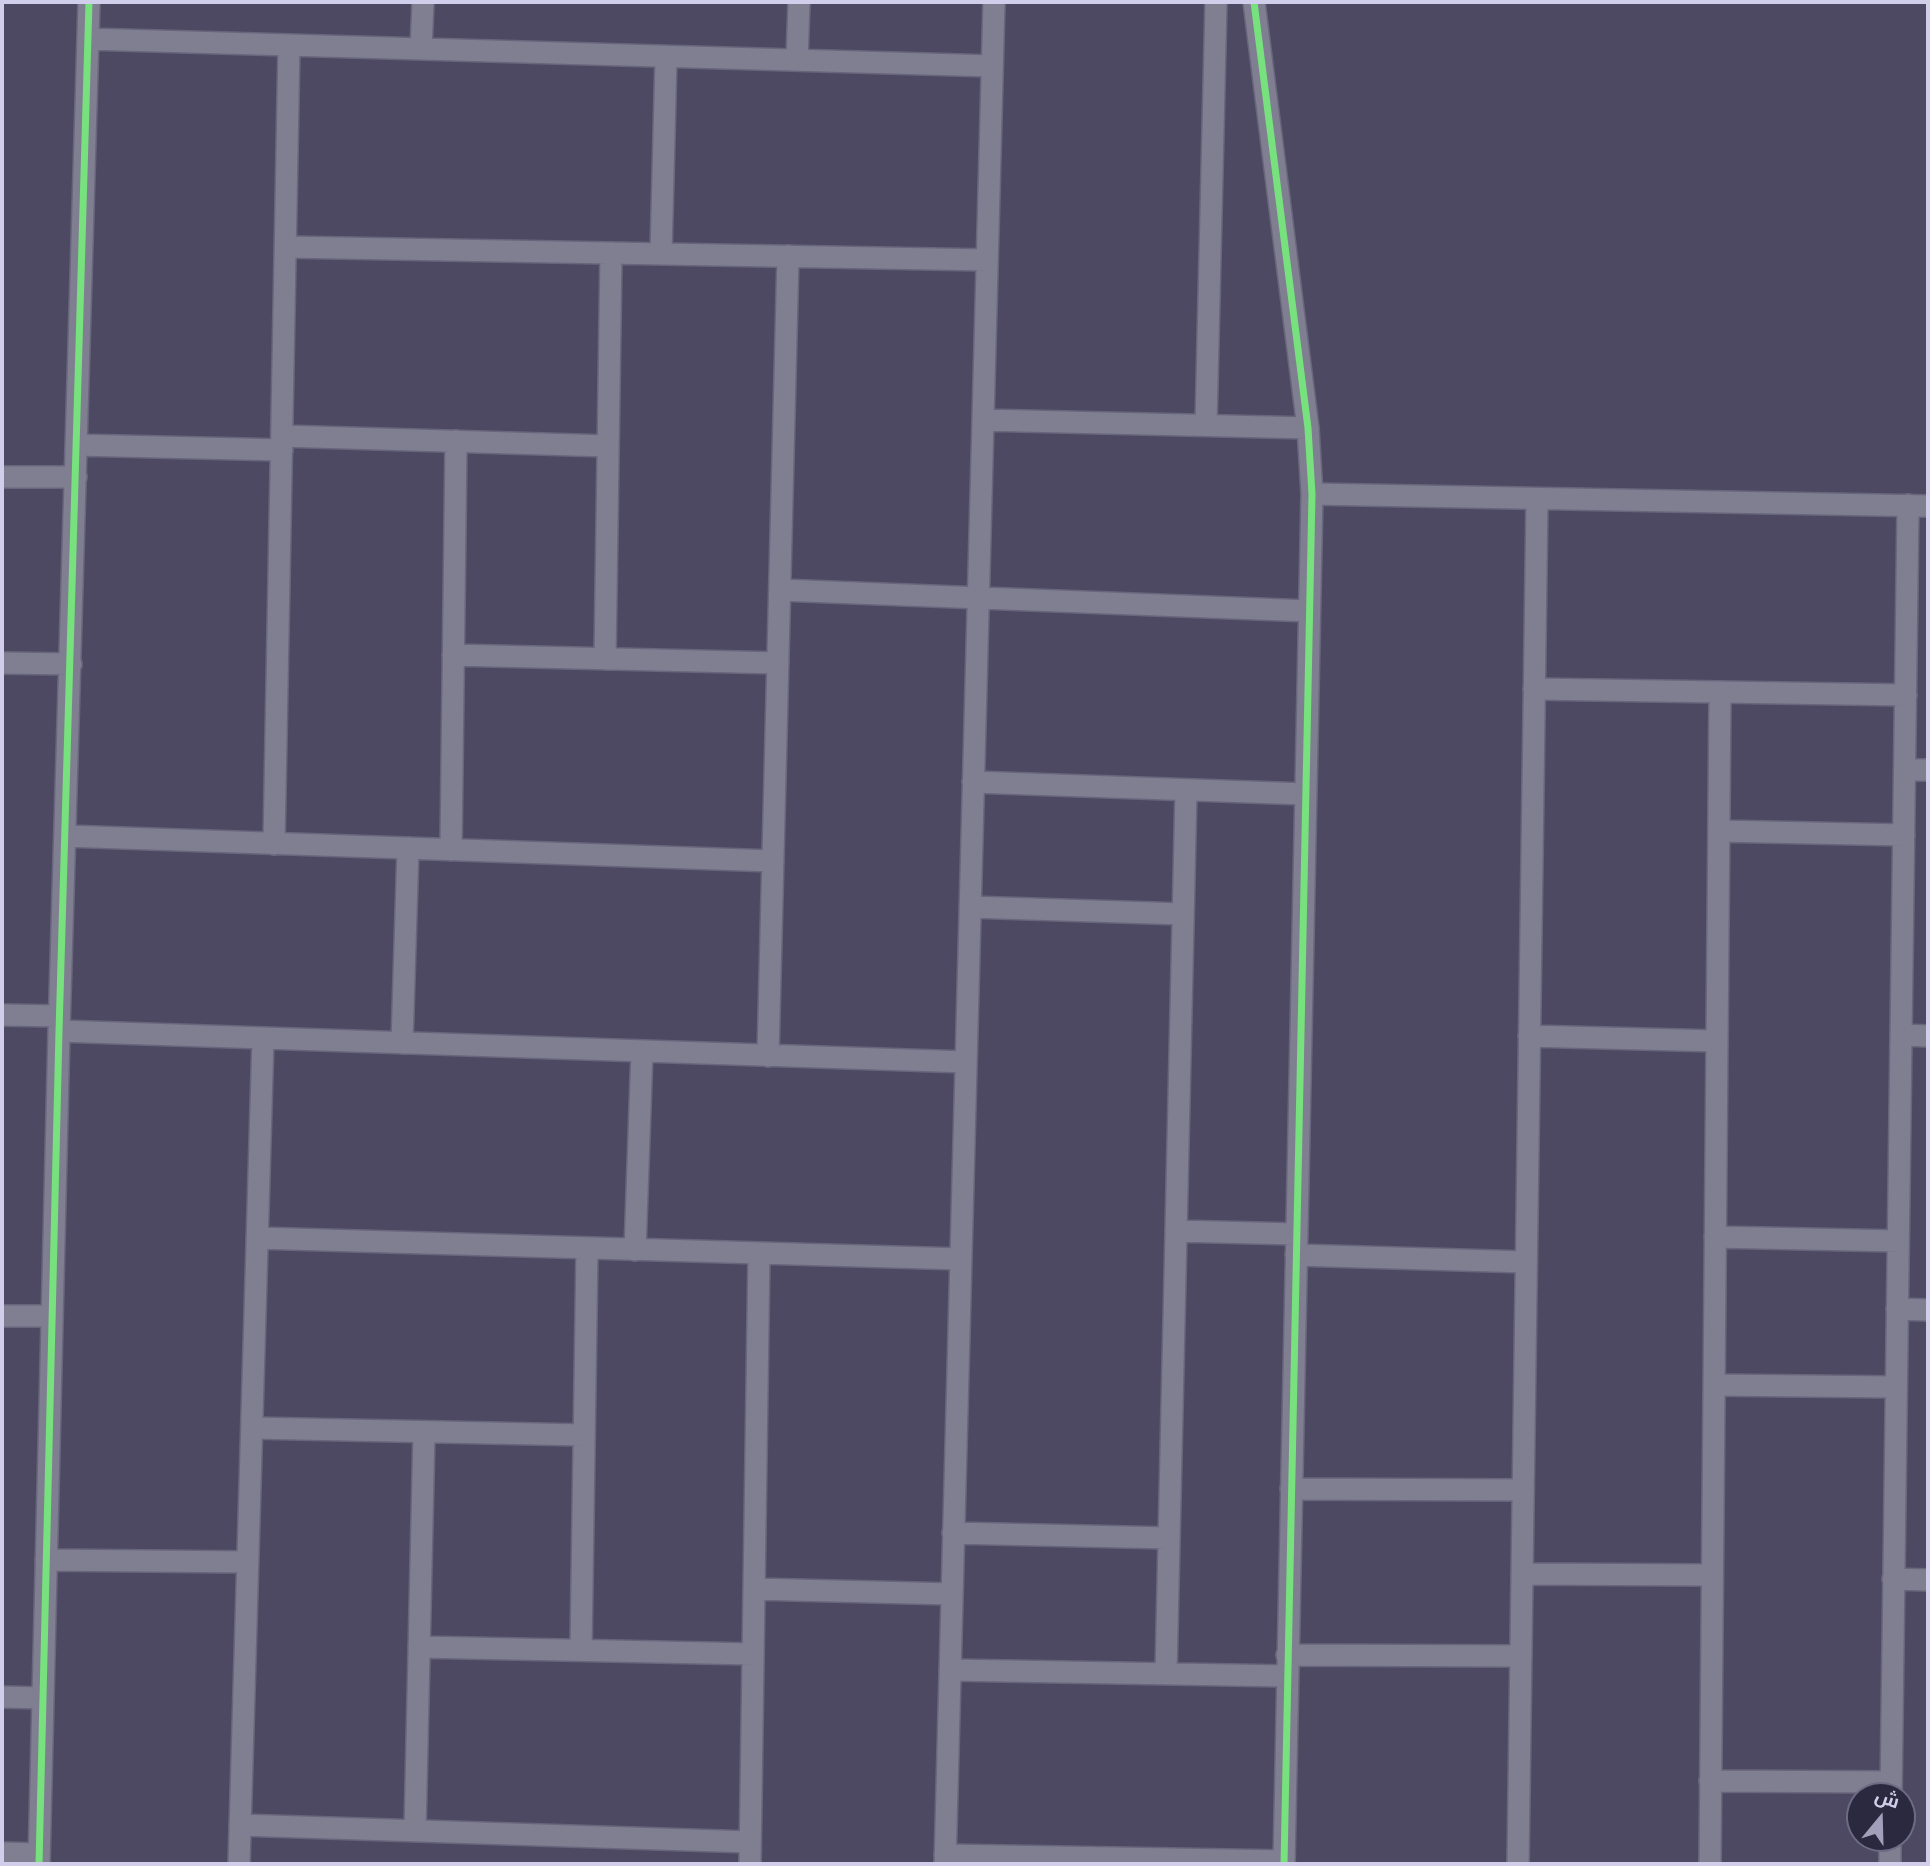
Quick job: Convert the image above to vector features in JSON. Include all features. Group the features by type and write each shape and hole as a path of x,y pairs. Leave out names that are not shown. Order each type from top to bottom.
{"street":[{"path":"2,1853 39,1859 59,1024 89,2"},
{"path":"421,49 423,2"},
{"path":"797,60 799,2"},
{"path":"994,2 945,1860 1284,1863 1312,494 1308,428 1254,2"},
{"path":"1206,425 1216,2"},
{"path":"88,39 992,66"},
{"path":"274,844 289,45"},
{"path":"661,254 666,57"},
{"path":"286,247 988,260"},
{"path":"605,659 611,253"},
{"path":"768,1055 788,256"},
{"path":"983,420 1308,428"},
{"path":"77,444 456,440 608,446"},
{"path":"451,850 456,440"},
{"path":"2,477 76,478"},
{"path":"1312,494 1918,506 1906,695 1891,1782"},
{"path":"1518,1864 1536,499"},
{"path":"780,590 1309,611"},
{"path":"453,655 778,663"},
{"path":"2,663 71,664"},
{"path":"1534,689 1906,695"},
{"path":"1710,1864 1720,692"},
{"path":"1905,769 1928,770"},
{"path":"973,782 1305,794"},
{"path":"1166,1674 1186,790"},
{"path":"1719,831 1904,835"},
{"path":"66,836 773,861"},
{"path":"402,1043 408,848"},
{"path":"970,907 1183,914"},
{"path":"2,1015 59,1024 263,1038 966,1062"},
{"path":"1901,1035 1928,1036"},
{"path":"1529,1036 1717,1041"},
{"path":"239,1864 263,1038"},
{"path":"635,1250 642,1051"},
{"path":"1176,1231 1296,1245 1526,1262"},
{"path":"1715,1237 1898,1241"},
{"path":"257,1238 961,1259"},
{"path":"581,1650 587,1248"},
{"path":"750,1864 759,1253"},
{"path":"1897,1309 1928,1310"},
{"path":"2,1316 52,1317"},
{"path":"1714,1385 1896,1387"},
{"path":"252,1428 584,1435"},
{"path":"415,1831 424,1432"},
{"path":"1291,1489 1523,1490"},
{"path":"953,1533 1169,1538"},
{"path":"46,1560 247,1562"},
{"path":"1522,1574 1712,1575"},
{"path":"1894,1579 1928,1580"},
{"path":"754,1589 952,1594"},
{"path":"419,1647 753,1654"},
{"path":"950,1670 1166,1674 1287,1665 1521,1656"},
{"path":"2,1697 43,1698"},
{"path":"1710,1781 1846,1787"},
{"path":"240,1825 750,1842"}],"cycle path":[{"path":"39,1864 59,1031 89,2"},
{"path":"1254,2 1308,428 1312,494 1284,1864"}]}
